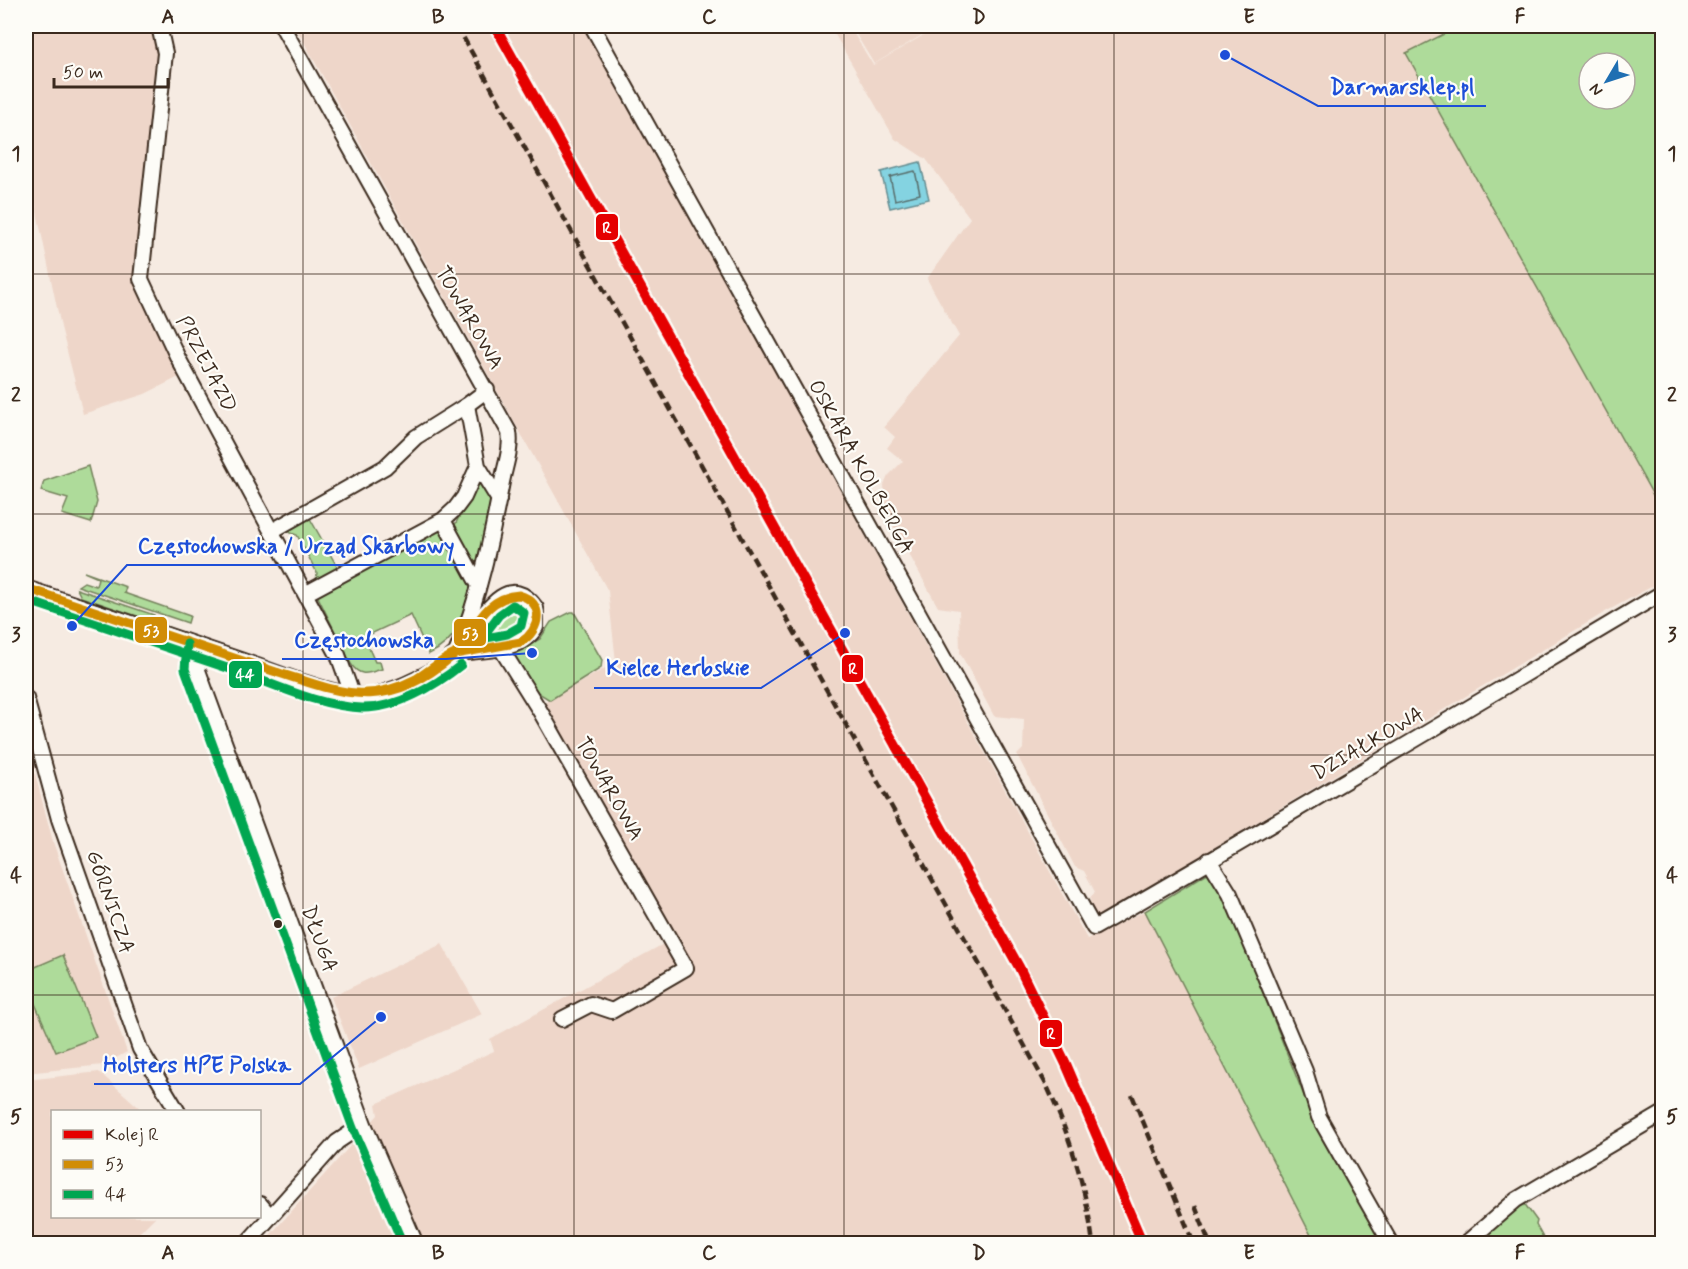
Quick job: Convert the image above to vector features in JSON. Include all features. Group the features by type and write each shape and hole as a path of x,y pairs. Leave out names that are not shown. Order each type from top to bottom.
{"street":[{"name":"PRZEJAZD","path":"159,26 165,53 141,279 178,358 338,655 352,694"},
{"name":"TOWAROWA","path":"282,26 458,343 507,425 510,438 499,500 469,620 456,653"},
{"name":"OSKARA KOLBERGA","path":"592,26 1094,928"},
{"path":"272,531 385,467 416,436 468,405 487,390"},
{"path":"468,405 478,466 499,500"},
{"path":"305,594 443,520 464,497 478,466"},
{"path":"443,520 478,584"},
{"path":"26,588 352,694 371,695 393,688 429,671 456,653 490,606 506,596 524,596 536,608 536,627 526,640 500,648 456,653"},
{"name":"DZIAŁKOWA","path":"1094,928 1284,815 1350,780 1662,593"},
{"name":"DŁUGA","path":"199,646 196,665 364,1124 416,1244"},
{"name":"TOWAROWA","path":"500,648 540,711 686,968 612,1011 591,1004 562,1019"},
{"name":"GÓRNICZA","path":"26,698 59,819 140,1049 177,1110"},
{"path":"1209,860 1235,904 1305,1071 1319,1117 1391,1244"},
{"path":"1465,1244 1516,1200 1662,1114"},
{"path":"246,1244 337,1142 364,1124"},
{"path":"261,1205 270,1216"}],"shaded area":[{"path":"26,26 153,26 159,51 135,280 181,376 145,394 83,414 61,327 26,160"},
{"path":"295,26 585,26 1087,939 1145,911 1315,1243 262,1244 378,1115 376,1104 494,1051 490,1039 667,942 537,707 616,662 608,591"},
{"path":"830,26 849,26 873,65 939,26 1460,26 1407,53 1662,511 1662,581 1607,611 1093,921 1090,899 1095,892 1084,871 1075,867 1017,755 1023,749 1024,719 994,716 960,653 959,610 938,607 886,512 884,485 888,476 903,461 887,448 895,437 884,427 959,336 927,279 970,218 926,159 895,139"},
{"path":"851,26 937,26 874,64"},
{"path":"26,740 53,842 127,1052 103,1065 26,1073"},
{"path":"442,944 482,1014 359,1069 331,997"},
{"path":"99,1072 142,1110 51,1110 51,1218 154,1218 129,1243 26,1243 26,1080"}],"green space":[{"path":"1460,26 1662,26 1662,511 1406,53"},
{"path":"88,466 97,502 91,523 62,514 68,499 41,491 44,481"},
{"path":"484,481 493,501 477,569 454,527 476,482"},
{"path":"308,515 339,570 316,582 317,573 297,535 283,530"},
{"path":"442,528 472,585 469,606 460,626 446,642 429,654 411,615 364,637 375,662 380,662 382,669 361,673 351,664 317,595"},
{"path":"84,572 126,587 124,593 190,616 188,623 78,586 84,582 96,586 98,578"},
{"path":"77,589 154,615 152,621 81,597"},
{"path":"511,605 522,606 527,612 529,622 522,631 505,637 495,627 493,619 500,611"},
{"path":"574,612 602,660 601,668 550,700 537,692 514,658 518,651 540,639 551,622"},
{"path":"1209,872 1226,900 1312,1116 1385,1243 1315,1243 1145,911"},
{"path":"63,955 96,1037 56,1052 26,983 26,971"},
{"path":"1524,1203 1537,1221 1536,1225 1546,1243 1474,1244"}],"water":[{"path":"920,162 929,199 890,208 881,172"}],"railway":[{"path":"457,26 1046,1084 1076,1162 1093,1244"},
{"path":"1132,1095 1194,1244"},
{"path":"1195,1206 1210,1244"}],"rail line":[{"name":"R","path":"495,26 1019,967 1066,1064 1143,1244"}],"transit line":[{"name":"53","path":"26,588 276,672"},
{"name":"53","path":"519,595 533,604 536,610 536,624 528,637 521,642 455,654 489,608 507,597 519,595"},
{"name":"44","path":"26,600 331,704 362,708 388,705 427,688 461,665"},
{"name":"44","path":"513,605 524,613 521,626 507,634 481,639 499,615 513,605"},
{"name":"44","path":"187,644 185,669 353,1128 403,1244"},
{"name":"53","path":"276,672 330,689 362,693 379,692 416,679 455,654"},
{"name":"53","path":"276,672 326,688 368,694 389,691 409,684 431,672 455,654"}],"place":[{"name":"Darmarsklep.pl","path":"1225,55"},
{"name":"Częstochowska / Urząd Skarbowy","path":"72,626"},
{"name":"Kielce Herbskie","path":"845,633"},
{"name":"Częstochowska","path":"532,653"},
{"name":"Holsters HPE Polska","path":"381,1017"}]}
